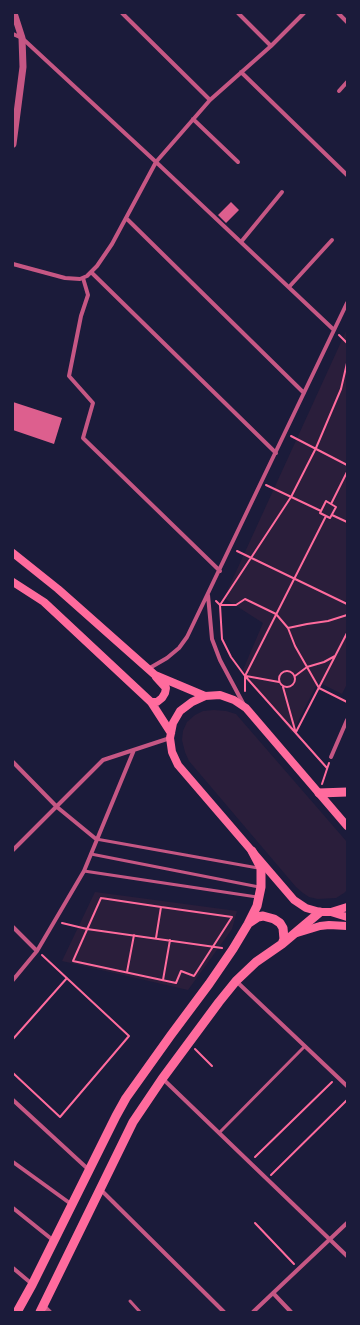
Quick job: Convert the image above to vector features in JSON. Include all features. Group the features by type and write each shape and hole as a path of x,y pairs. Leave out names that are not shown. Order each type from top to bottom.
{"main road":[{"path":"13,553 58,589 154,675 166,688 162,698 157,702 151,702"},
{"path":"13,582 44,602 151,702 171,735"},
{"path":"154,675 205,696"},
{"path":"347,826 246,708 234,700 220,695 205,696 192,702 180,711 173,724 171,735 172,752 178,765 294,900 306,908 320,912 331,912 347,907"},
{"path":"319,794 347,792"},
{"path":"17,1312 126,1098 233,949 248,924 257,906 261,887 261,868 252,851"},
{"path":"44,1310 133,1122 162,1079 236,981 256,962 282,944 320,912"},
{"path":"331,912 347,917"},
{"path":"248,924 258,917 263,916 274,919 280,923 283,928 284,939 282,944"},
{"path":"294,934 309,928 320,926 347,926"}],"street":[{"path":"13,144 14,126 23,67 22,38 14,13"},
{"path":"122,13 210,100"},
{"path":"238,13 271,46"},
{"path":"13,264 60,277 73,279 83,278 91,272 108,250 156,162 210,100 271,46 304,13"},
{"path":"338,13 347,22"},
{"path":"13,34 22,38 334,330"},
{"path":"241,72 346,173"},
{"path":"339,91 347,82"},
{"path":"193,119 238,162"},
{"path":"241,242 282,192"},
{"path":"126,218 304,394"},
{"path":"289,287 332,240"},
{"path":"91,272 276,453"},
{"path":"83,278 87,287 88,295 81,316 69,376 93,403 82,438 220,571"},
{"path":"147,669 166,658 179,648 187,636 220,571 347,303"},
{"path":"208,595 212,639 220,660 246,708"},
{"path":"331,757 347,720"},
{"path":"13,850 102,760 134,750 171,735"},
{"path":"13,980 37,951 84,871 134,750"},
{"path":"13,762 57,807 96,839"},
{"path":"13,928 37,951"},
{"path":"236,981 347,1086"},
{"path":"162,1079 347,1256"},
{"path":"13,1100 89,1170"},
{"path":"13,1162 72,1205"},
{"path":"101,1189 224,1312"},
{"path":"13,1208 54,1242"},
{"path":"253,1312 347,1223"},
{"path":"13,1268 32,1285"},
{"path":"272,1293 291,1312"}],"lane":[{"path":"96,839 261,868"},
{"path":"91,854 261,887"},
{"path":"84,871 259,897"},
{"path":"219,1133 305,1046"},
{"path":"130,1301 140,1312"}],"path":[{"path":"334,330 347,343"},
{"path":"327,768 245,676 231,657 222,639 220,605 252,558 290,497 316,448 342,389 347,363"},
{"path":"285,433 347,465"},
{"path":"330,504 347,472"},
{"path":"261,483 321,511 320,514 330,518 336,507 326,502 321,511"},
{"path":"332,514 347,522"},
{"path":"245,676 326,516"},
{"path":"230,548 347,605 347,611"},
{"path":"208,595 220,605 236,606 245,599 276,614 288,628 295,646 319,688 347,702"},
{"path":"288,628 328,621 347,615"},
{"path":"296,732 347,632"},
{"path":"295,676 307,667 324,662 335,656"},
{"path":"283,687 290,687 295,682 295,676 290,671 284,671 279,676 279,682 283,687 296,732"},
{"path":"245,676 279,682"},
{"path":"319,794 331,757"},
{"path":"101,898 232,918 194,976 181,971 176,983 73,961 87,929 101,898"},
{"path":"156,938 161,907"},
{"path":"55,921 87,929 233,949"},
{"path":"127,972 134,935"},
{"path":"163,980 170,940"},
{"path":"13,1073 60,1117 129,1036 37,951"},
{"path":"13,1039 66,978"},
{"path":"188,1043 212,1066"},
{"path":"250,1163 337,1077"},
{"path":"267,1179 347,1100"},
{"path":"255,1223 299,1269"}],"shaded area":[{"path":"347,329 347,684 342,694 318,682 292,733 243,670 263,623 224,598"},
{"path":"214,710 236,714 347,842 347,890 344,893 336,898 318,899 309,897 303,893 296,887 189,761 182,740 183,731 187,722 195,715 203,711"},
{"path":"95,892 237,911 232,929 188,990 62,961"}],"building":[{"path":"231,202 239,210 226,223 218,215"},
{"path":"13,402 62,418 54,444 13,430"}]}
